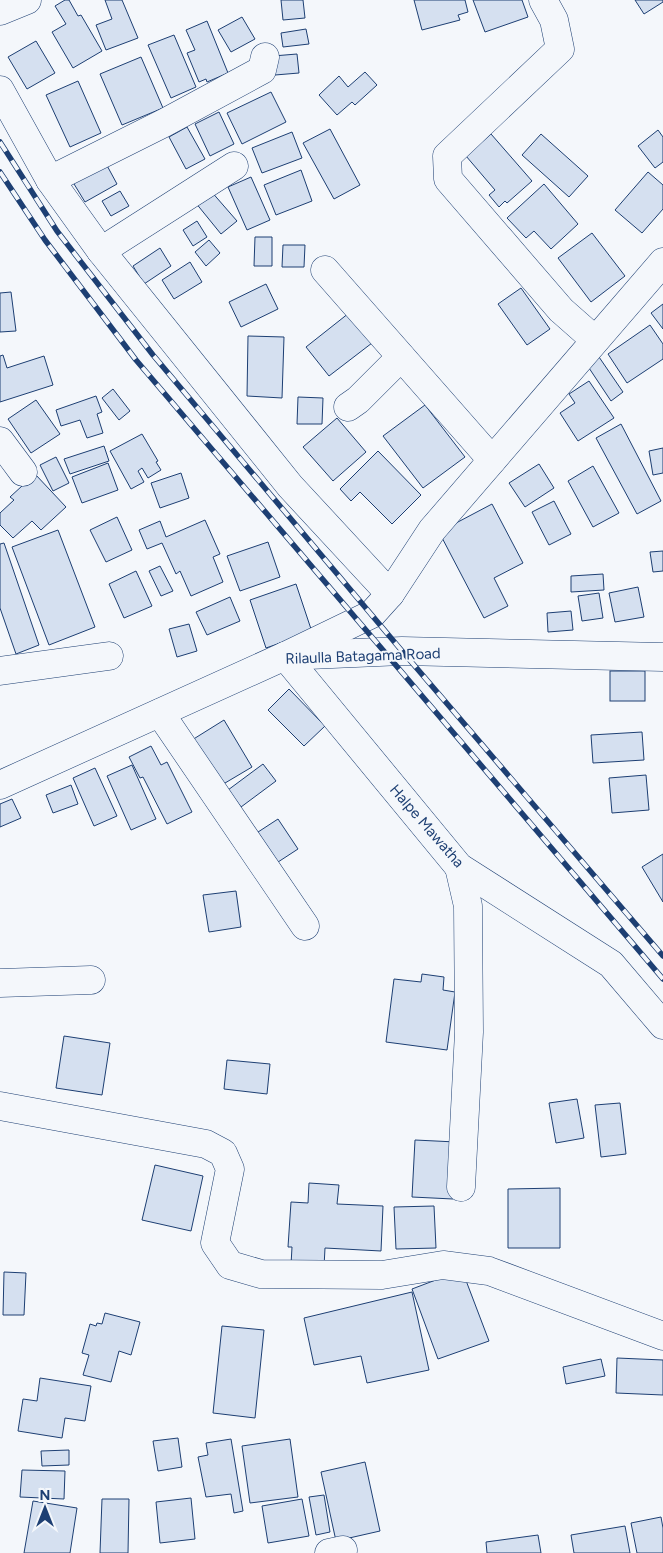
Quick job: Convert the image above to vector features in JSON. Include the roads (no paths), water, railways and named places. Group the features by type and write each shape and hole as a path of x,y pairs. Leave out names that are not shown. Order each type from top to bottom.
{"street":[{"path":"0,11 28,0"},
{"path":"544,0 554,20 560,49 447,156 448,179 561,310 595,340"},
{"path":"50,180 164,124 262,70 265,57"},
{"path":"0,90 50,180 101,251 290,486 390,594"},
{"path":"101,251 234,166"},
{"path":"285,656 372,614 390,594 432,530 663,262"},
{"path":"325,270 492,460"},
{"path":"348,407 358,400 400,357"},
{"path":"0,441 23,472"},
{"name":"Rilaulla Batagama Road","path":"0,785 285,656 402,651 663,657"},
{"path":"0,671 109,656"},
{"name":"Halpe Mawatha","path":"285,656 459,866 611,964 663,1025"},
{"path":"160,713 305,926"},
{"path":"459,866 468,906 469,1032 461,1187"},
{"path":"0,982 91,980"},
{"path":"0,1106 206,1144 223,1152 230,1169 215,1243 230,1265 261,1274 382,1275 443,1265 489,1270 663,1336"}],"railway":[{"path":"0,142 57,231 153,355 402,651 663,956"},
{"path":"0,172 45,240 136,360 663,979"}]}
